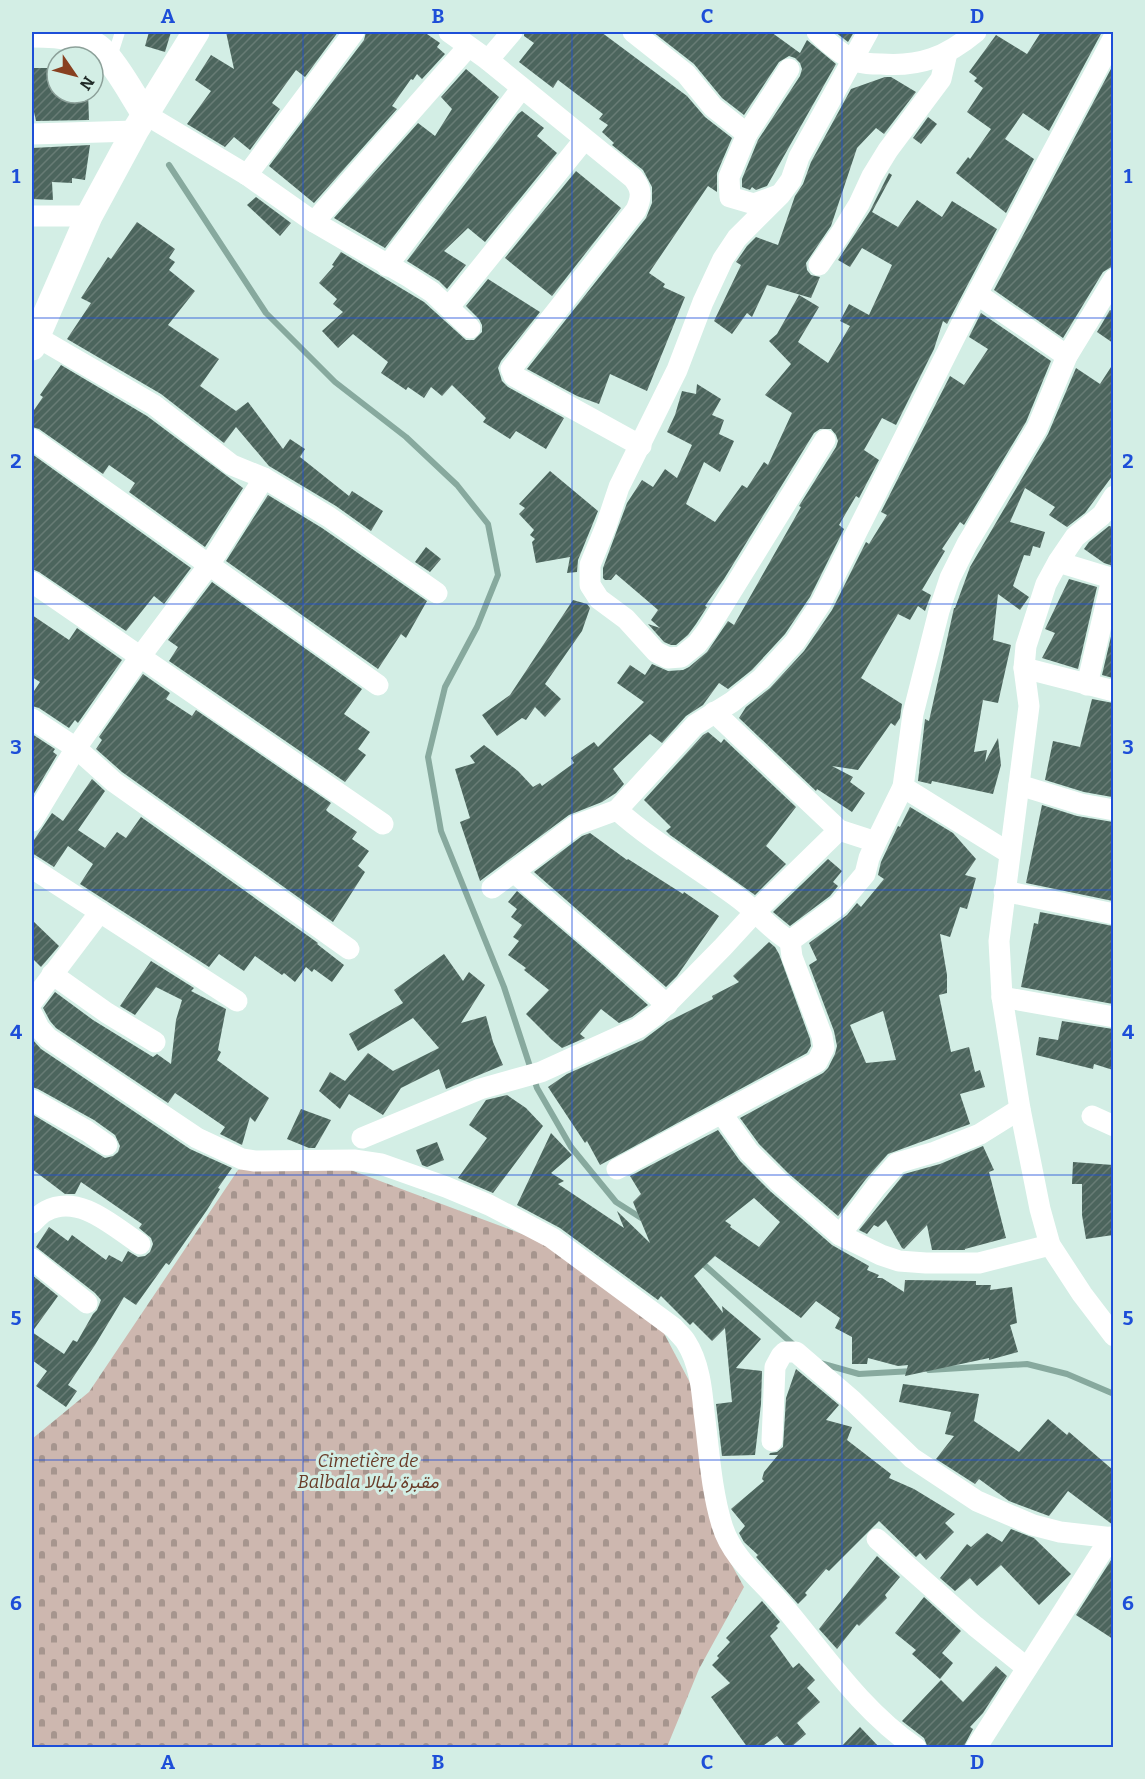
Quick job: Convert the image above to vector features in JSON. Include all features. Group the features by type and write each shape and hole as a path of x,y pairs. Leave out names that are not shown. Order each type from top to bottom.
{"street":[{"path":"196,32 140,122 89,216 34,342 154,405 232,465 264,478 329,517 437,593"},
{"path":"247,175 354,32"},
{"path":"449,32 488,60 633,178 641,191 640,202 636,210 511,369 514,376 641,446"},
{"path":"488,60 512,32"},
{"path":"633,32 686,74 713,107 747,134"},
{"path":"817,32 853,60 904,66 947,53 976,32"},
{"path":"825,440 707,631 697,644 681,657 668,658 656,652 626,619 599,599 590,585 590,565 619,487 677,370 703,302 723,259 736,238 780,195 791,180 799,157 868,32"},
{"path":"32,34 78,39 93,44 103,51 111,62 140,122"},
{"path":"492,888 576,825 617,810 695,726 732,702 760,679 795,642 821,603 977,294 1112,42"},
{"path":"314,222 468,47"},
{"path":"819,265 842,233 888,150 941,79 947,53"},
{"path":"780,195 754,204 730,197 729,177 747,134 789,69"},
{"path":"387,266 521,89"},
{"path":"32,134 140,122 247,175 314,222 409,277 449,307 470,328"},
{"path":"449,307 584,140"},
{"path":"32,216 89,216"},
{"path":"790,941 839,905 865,874 869,858 903,787 913,714 939,611 950,578 967,544 1037,428 1067,356 1113,279"},
{"path":"977,294 1067,356"},
{"path":"32,439 378,686"},
{"path":"32,821 76,748 209,565 264,478"},
{"path":"1113,496 1102,515 1075,537 1058,562 1046,584 1026,646 1024,668 1029,705 999,941 1002,997 1020,1109 1040,1209 1050,1245 1113,1336"},
{"path":"1058,562 1112,579 1087,685"},
{"path":"32,582 383,824"},
{"path":"1024,668 1113,691"},
{"path":"714,712 839,830 876,842"},
{"path":"32,719 76,748 114,782 349,949"},
{"path":"1019,785 1081,804 1113,810"},
{"path":"903,787 1009,853"},
{"path":"617,810 638,828 714,879 790,941 792,957 822,1036 824,1048 817,1062 617,1169"},
{"path":"362,1138 480,1089 532,1074 624,1035 657,1014 756,911 839,830"},
{"path":"32,868 237,1001"},
{"path":"514,872 611,953 667,1005"},
{"path":"1004,891 1113,914"},
{"path":"32,1002 100,912"},
{"path":"52,974 155,1042"},
{"path":"1002,997 1113,1017"},
{"path":"32,1014 39,1028 54,1042 197,1138 242,1159 255,1161 354,1160 381,1164 446,1187 489,1205 552,1238 674,1328 686,1342 694,1360 702,1391 716,1498 722,1525 729,1542 740,1558 784,1606 851,1691 874,1715 916,1748"},
{"path":"32,1100 107,1145"},
{"path":"840,1235 897,1163 936,1152 980,1134 1020,1109"},
{"path":"722,1114 749,1152 779,1182 840,1235 881,1255 899,1261 979,1263 1050,1245"},
{"path":"1092,1116 1113,1126"},
{"path":"32,1223 45,1211 58,1206 75,1206 98,1216 140,1244"},
{"path":"32,1258 87,1303"},
{"path":"772,1442 775,1367 786,1352 796,1352 853,1401 912,1458 977,1501 1033,1525 1060,1532 1112,1537 976,1748"},
{"path":"877,1539 975,1626 1027,1668"}],"lane":[{"path":"111,62 120,32"}],"green space":[{"name":"Cimetière de Balbala مقبرة بلبالا","path":"305,1153 538,1240 658,1322 704,1409 714,1533 744,1587 699,1669 667,1747 32,1748 32,1439 89,1392 238,1170"}],"building":[{"path":"149,32 171,32 165,52 145,46"},
{"path":"226,32 338,32 305,77 296,70 272,103 280,109 250,150 234,137 225,147 187,124 211,91 195,80 211,55 234,69"},
{"path":"366,32 424,32 440,43 437,47 445,54 422,79 417,74 413,80 411,79 392,106 397,109 314,203 269,166 364,40"},
{"path":"524,32 601,32 687,96 705,117 732,138 717,173 717,192 708,186 649,273 665,284 663,287 685,297 647,391 610,374 599,404 577,396 527,369 646,218 652,203 652,187 643,170 612,145 614,143 602,132 608,125 599,119 603,114 558,80 553,88 519,62 534,43 524,36"},
{"path":"653,32 771,32 800,53 807,40 836,64 767,186 756,190 752,187 750,190 742,187 742,179 758,140 800,76 802,69 800,63 789,56 779,62 744,115 722,98 694,64"},
{"path":"835,32 854,32 848,42"},
{"path":"1041,32 1102,32 1049,131 1023,113 1005,139 1034,159 1006,213 956,173 968,157 970,159 991,129 967,112 983,88 974,81 977,78 969,72 996,35 1027,54"},
{"path":"1113,65 1113,266 1103,272 1063,338 994,290"},
{"path":"32,68 45,68 45,105 88,105 89,120 36,121 32,103"},
{"path":"466,69 499,97 385,248 334,218 418,123 435,136 452,109 441,97"},
{"path":"891,77 916,92 884,134 876,128 857,148 831,226 806,263 811,275 820,277 811,298 767,285 752,317 747,313 732,334 714,321 741,265 736,262 756,237 778,245 795,196 851,89"},
{"path":"522,111 544,128 537,136 557,153 485,242 468,228 444,251 466,265 447,289 439,281 407,261"},
{"path":"928,117 937,124 921,144 913,138"},
{"path":"90,145 85,180 72,178 72,183 52,182 53,200 32,199 32,148"},
{"path":"576,171 621,208 552,296 505,258"},
{"path":"889,173 892,175 872,212 898,227 917,200 942,217 952,201 997,229 947,324 943,321 934,349 896,425 882,418 864,450 879,460 859,498 856,496 839,525 844,529 810,597 785,634 752,670 728,689 719,683 703,705 686,716 662,743 650,734 613,769 624,784 616,793 602,802 569,815 480,881 460,822 470,818 455,769 475,763 470,756 484,745 518,771 533,787 540,783 542,786 574,763 571,758 594,742 598,747 644,702 617,683 630,665 645,675 652,664 668,671 683,670 707,652 728,621 734,625 801,507 799,506 836,447 838,441 831,429 820,429 814,433 705,606 707,607 696,624 676,645 664,642 648,624 660,628 651,620 658,610 616,574 611,580 605,580 603,568 627,503 642,480 653,487 665,469 677,478 692,445 667,432 682,391 696,394 697,384 721,399 712,415 724,420 719,434 734,441 720,472 704,462 686,504 715,522 742,485 747,488 764,462 768,465 792,413 765,395 791,364 769,341 777,334 799,295 819,307 798,342 828,363 850,326 840,321 849,304 869,315 892,265 862,248 850,267 838,260 870,211"},
{"path":"256,197 291,223 280,236 247,205"},
{"path":"137,222 175,249 169,258 175,262 169,270 195,291 168,325 219,359 200,386 236,411 248,402 283,449 290,439 305,449 300,457 349,496 352,491 383,511 371,531 336,506 269,466 236,427 224,443 161,394 67,339 91,303 81,298 108,257 111,259"},
{"path":"341,252 424,302 466,340 474,340 482,332 479,319 466,306 488,279 540,312 501,361 498,368 502,381 508,387 564,418 546,449 516,431 510,439 483,422 486,418 452,385 442,396 431,387 424,398 408,387 406,390 381,373 388,362 353,334 338,348 322,331 343,312 333,304 337,299 319,283 334,266 332,265"},
{"path":"1110,310 1113,312 1113,343 1097,332"},
{"path":"981,313 1051,361 1026,422 964,525 960,522 942,549 945,551 922,590 931,595 925,611 918,606 910,620 898,614 861,678 902,704 900,718 895,726 891,723 858,770 832,766 853,777 850,782 865,793 852,812 817,789 816,791 739,718 746,707 770,688 804,651 832,610 866,542 869,544 887,515 881,512 950,376 964,385 988,349 969,337"},
{"path":"1113,364 1113,475 1085,513 1067,527 1049,515 1055,507 1025,488 1010,522 1045,532 1040,548 1033,546 1030,556 1024,555 1013,586 1029,597 1020,610 998,594 993,640 1011,645 998,703 983,700 974,752 987,750 985,762 998,738 1001,765 993,794 932,781 931,784 918,781 925,719 929,721 954,608 970,567 1048,434 1076,368 1100,384"},
{"path":"61,365 147,416 243,488 205,547 129,492 135,483 109,465 103,474 39,429 32,427 32,413 43,397 40,395"},
{"path":"32,454 191,568 164,604 154,596 126,631 32,569"},
{"path":"550,471 598,511 578,560 577,572 567,573 570,557 536,563 532,542 535,539 530,535 534,530 519,514 525,508 519,504"},
{"path":"268,495 322,528 427,601 406,638 401,634 378,669 226,561"},
{"path":"1109,526 1113,527 1113,566 1104,563 1084,549"},
{"path":"426,547 441,559 430,572 415,562"},
{"path":"1069,579 1097,587 1078,669 1042,658 1055,633 1045,629"},
{"path":"212,582 362,689 344,714 370,732 358,749 366,755 345,782 169,661 178,647 168,640"},
{"path":"573,600 587,604 590,608 582,631 545,684 561,699 545,717 535,707 526,720 522,718 497,736 482,715 510,695"},
{"path":"32,615 69,640 77,628 122,660 78,723 75,720 69,728 39,708 32,706 32,694 40,682 32,677"},
{"path":"1113,628 1113,678 1102,675"},
{"path":"143,674 170,693 166,699 192,716 196,710 331,803 326,810 357,832 352,839 369,851 358,866 365,872 333,922 122,772 96,749 102,740 99,737"},
{"path":"1092,699 1113,703 1112,797 1084,792 1045,780 1053,741 1080,747"},
{"path":"708,732 721,743 724,739 796,807 766,846 786,864 755,895 670,835 666,831 671,827 644,800"},
{"path":"32,734 55,749 53,752 57,755 32,797"},
{"path":"92,779 105,791 78,830 105,848 117,832 126,838 141,817 318,943 344,965 332,982 314,969 312,972 306,967 295,982 255,956 244,971 219,954 209,967 80,884 93,864 68,846 54,867 32,853 32,843 52,813 63,821"},
{"path":"1042,805 1077,816 1113,822 1113,901 1026,883"},
{"path":"910,807 953,833 976,859 965,875 976,878 967,909 960,907 950,937 940,934 947,975 947,993 939,995 951,1052 969,1047 975,1072 980,1070 985,1087 960,1094 970,1124 888,1154 838,1216 788,1173 759,1144 740,1118 823,1073 828,1068 837,1046 834,1031 809,965 817,960 809,943 847,915 857,903 861,907 884,879 878,875 881,862 898,826 900,827","holes":["883,1011 896,1060 866,1063 850,1025"]},
{"path":"590,833 627,860 683,894 684,892 719,916 677,976 666,987 534,872 582,836"},
{"path":"828,859 842,871 833,882 838,886 830,896 790,926 773,912"},
{"path":"517,891 648,1005 619,1023 601,1009 580,1034 585,1038 562,1048 552,1040 526,1014 549,990 508,955 519,941 513,937 522,925 511,917 517,909 508,902"},
{"path":"1040,912 1113,926 1113,1004 1021,987 1034,923 1038,924"},
{"path":"32,920 59,946 41,967 32,958"},
{"path":"769,942 779,954 810,1039 811,1046 807,1053 600,1165 587,1141 585,1143 548,1087 567,1074 643,1040 667,1022 713,999 712,996 739,982 733,976"},
{"path":"444,954 463,981 469,972 485,985 461,1023 486,1016 493,1042 503,1065 446,1089 439,1069 401,1088 383,1115 349,1094 340,1109 319,1091 330,1072 345,1081 368,1053 393,1071 439,1048 413,1018 358,1051 349,1034 403,1003 394,990"},
{"path":"151,961 194,988 191,991 226,1009 218,1050 221,1052 217,1060 269,1098 255,1122 250,1117 242,1145 220,1134 225,1127 175,1093 168,1103 56,1028 43,1008 55,992 93,1020 153,1057 157,1054 171,1064 176,1020 182,1000 156,987 135,1015 120,1006"},
{"path":"1062,1021 1113,1029 1113,1070 1094,1064 1093,1069 1036,1055 1039,1037 1058,1040"},
{"path":"32,1039 41,1049 190,1149 232,1168 218,1188 220,1189 207,1210 169,1265 166,1263 136,1305 124,1297 68,1385 77,1391 66,1407 36,1386 47,1371 32,1360 32,1332 64,1354 73,1340 77,1342 101,1300 36,1247 49,1227 68,1241 72,1235 106,1260 109,1255 122,1262 128,1251 138,1257 145,1256 150,1252 153,1244 151,1238 139,1228 142,1224 81,1182 75,1194 65,1194 32,1169 32,1114 105,1158 118,1152 120,1146 115,1135 94,1120 32,1087"},
{"path":"507,1095 526,1108 543,1126 493,1193 458,1178 487,1138 469,1125 486,1100"},
{"path":"301,1109 331,1120 315,1148 309,1148 287,1139"},
{"path":"718,1130 740,1161 770,1191 832,1245 869,1266 867,1270 879,1275 877,1278 882,1278 904,1292 905,1280 976,1281 976,1285 991,1285 990,1290 1012,1287 1017,1323 1010,1325 1018,1352 989,1360 989,1358 905,1376 908,1365 898,1366 868,1358 867,1364 852,1364 852,1337 835,1328 840,1318 816,1301 801,1318 715,1256 694,1276 723,1313 722,1306 761,1339 736,1368 762,1371 755,1455 722,1456 716,1404 732,1402 725,1328 712,1341 693,1322 690,1325 661,1296 658,1300 560,1228 517,1205 551,1133 572,1155 551,1173 564,1181 558,1184 624,1228 617,1211 650,1243 633,1202 641,1194 630,1176","holes":["754,1198 780,1222 759,1247 725,1221"]},
{"path":"437,1142 444,1160 427,1167 422,1165 416,1150"},
{"path":"983,1146 994,1170 989,1172 1006,1238 965,1250 932,1250 927,1225 904,1249 886,1220 878,1227 874,1225 867,1234 859,1230 904,1174 940,1164"},
{"path":"1073,1162 1113,1165 1113,1235 1086,1239 1082,1215 1082,1184 1072,1184"},
{"path":"32,1275 58,1296 32,1332"},
{"path":"796,1369 839,1405 826,1420 852,1427 847,1440 891,1474 889,1478 914,1489 955,1514 945,1523 954,1532 926,1560 920,1553 916,1557 879,1521 829,1571 826,1569 798,1604 756,1557 758,1555 744,1542 739,1533 745,1526 731,1509 764,1481 762,1479 764,1472 778,1455 769,1455 770,1453 777,1452 783,1447 786,1398"},
{"path":"903,1384 979,1394 974,1421 1019,1452 1048,1419 1067,1435 1069,1432 1113,1470 1113,1525 1068,1491 1049,1516 1009,1501 979,1479 975,1484 936,1459 954,1436 945,1434 951,1412 899,1402"},
{"path":"1011,1529 1034,1538 1071,1574 1039,1605 1001,1565 977,1586 970,1578 955,1591 940,1578 967,1544 971,1547 987,1533 1002,1542"},
{"path":"877,1556 900,1577 885,1595 887,1598 859,1626 857,1624 837,1649 819,1629"},
{"path":"1113,1557 1113,1639 1076,1615"},
{"path":"924,1597 961,1631 942,1653 953,1663 940,1679 912,1654 916,1650 895,1633"},
{"path":"762,1601 780,1622 776,1626 778,1628 770,1636 793,1668 799,1663 815,1680 807,1688 820,1702 797,1723 806,1734 790,1748 787,1748 777,1736 760,1748 748,1748 711,1697 730,1683 712,1665 730,1642 726,1638"},
{"path":"996,1666 1007,1676 983,1713 970,1727 973,1729 963,1748 928,1748 924,1738 902,1721 941,1680 963,1702"},
{"path":"860,1727 880,1748 840,1748"}],"waterway":[{"path":"169,165 266,313 335,382 406,437 457,485 488,524 498,575 477,627 445,687 428,757 441,831 504,987 537,1088 571,1147 616,1202 646,1221"},
{"path":"700,1261 795,1346"},
{"path":"820,1363 859,1374 913,1371"},
{"path":"929,1370 1027,1364 1067,1374 1114,1394"}]}
